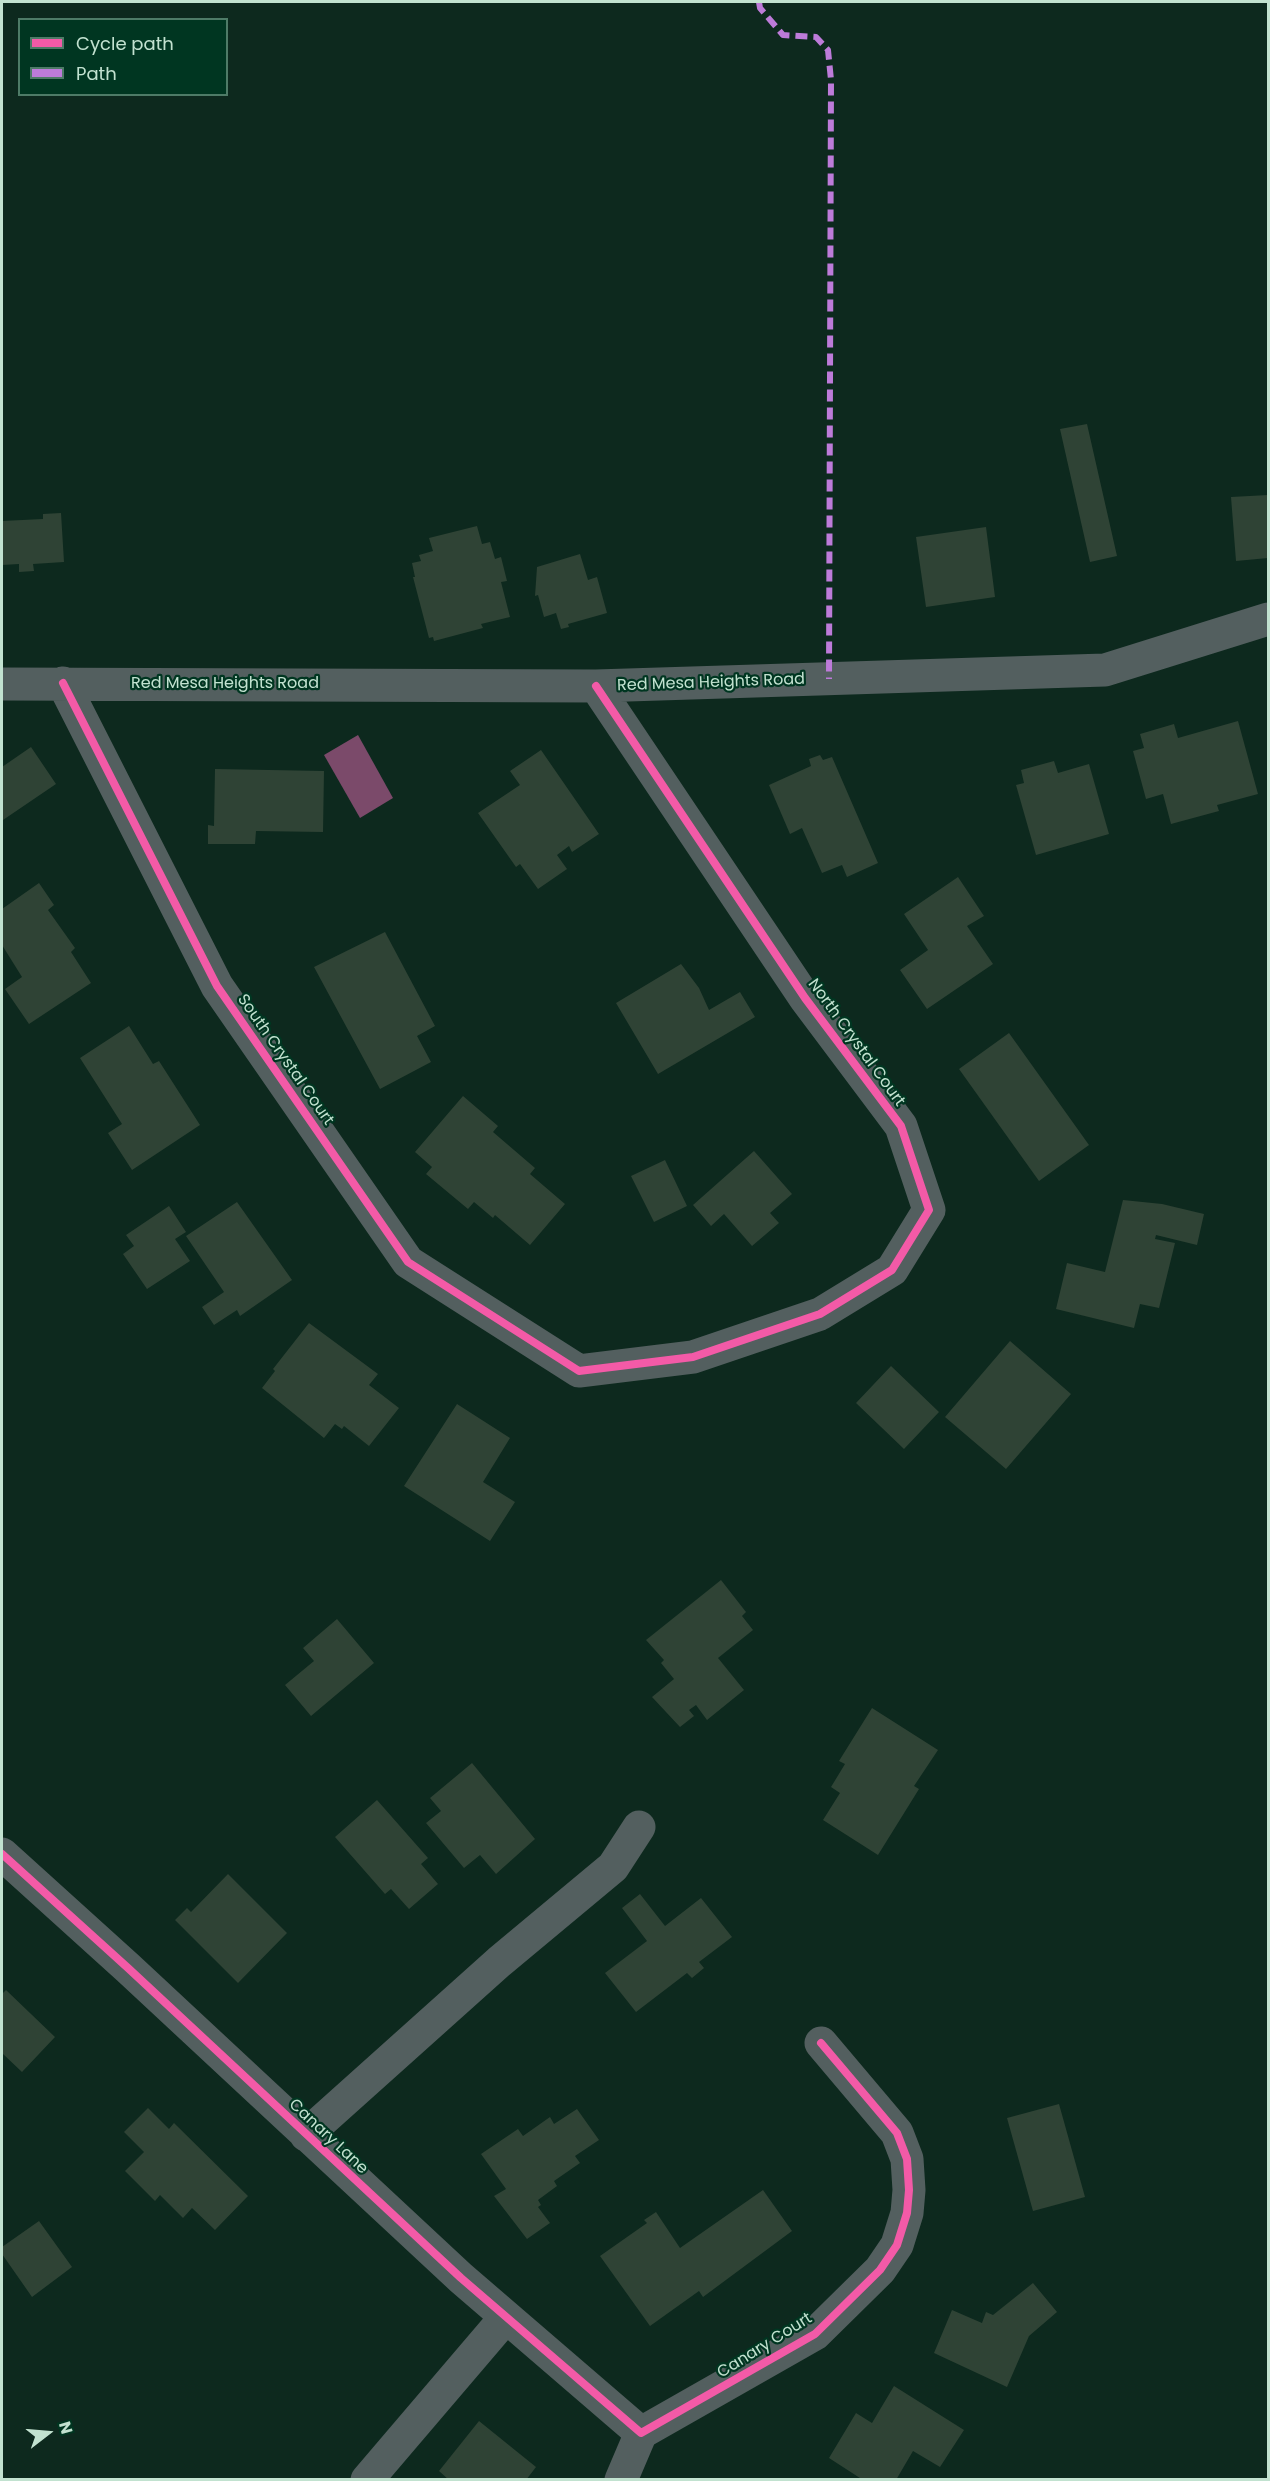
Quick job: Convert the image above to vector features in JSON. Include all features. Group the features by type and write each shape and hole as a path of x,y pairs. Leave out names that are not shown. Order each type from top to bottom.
{"street":[{"name":"Red Mesa Heights Road","path":"2,684 596,686 1105,670 1269,619"},
{"name":"South Crystal Court","path":"63,683 217,986 408,1262 579,1371"},
{"name":"North Crystal Court","path":"579,1371 693,1358 820,1314 892,1270 929,1210 901,1126 805,998 596,686"},
{"name":"Canary Lane","path":"306,2135 499,1962 613,1867 639,1827"},
{"name":"Canary Lane","path":"2,1854 506,2317 642,2433"},
{"name":"Canary Court","path":"642,2433 815,2334 880,2270 897,2245 907,2213 909,2190 907,2159 897,2133 821,2043"},
{"path":"367,2480 506,2317"},
{"path":"621,2480 642,2433"}],"shaded area":[{"path":"358,735 393,798 360,818 324,755"}],"building":[{"path":"1087,424 1117,556 1090,562 1060,429"},
{"path":"1268,495 1268,558 1236,561 1231,497"},
{"path":"61,513 64,562 33,564 34,571 19,572 19,564 2,565 2,521 43,519 43,514"},
{"path":"477,526 482,544 490,542 495,559 501,557 507,581 501,582 510,617 481,624 483,628 434,641 433,637 429,638 413,577 415,577 412,563 421,561 419,555 433,551 429,538"},
{"path":"986,527 995,597 926,607 916,537"},
{"path":"580,554 588,580 597,577 607,613 568,624 569,627 561,629 556,613 544,617 538,595 535,596 537,567"},
{"path":"1238,721 1258,794 1217,805 1219,811 1171,824 1163,794 1146,799 1133,751 1144,748 1140,734 1174,724 1178,738"},
{"path":"31,747 56,784 3,820 2,767"},
{"path":"541,750 599,834 572,852 569,846 557,855 567,869 538,889 520,864 516,867 478,813 520,785 510,771"},
{"path":"820,755 823,760 832,757 878,863 847,877 842,865 822,873 802,828 790,834 769,785 811,766 809,759"},
{"path":"1054,761 1058,773 1089,764 1109,834 1036,855 1016,785 1024,783 1021,770"},
{"path":"215,769 324,771 323,832 256,831 255,844 208,844 208,825 214,826"},
{"path":"958,877 984,916 967,926 993,964 927,1009 900,970 928,950 904,914"},
{"path":"39,883 54,905 48,910 75,948 71,952 91,983 29,1024 5,989 22,977 2,945 2,909"},
{"path":"385,932 435,1026 417,1036 431,1062 380,1089 314,967"},
{"path":"681,964 699,988 709,1010 740,992 755,1017 658,1074 616,1003"},
{"path":"129,1026 153,1064 159,1061 200,1125 132,1170 108,1133 122,1124 80,1058"},
{"path":"1009,1033 1089,1145 1039,1181 959,1069"},
{"path":"463,1096 498,1126 493,1132 535,1168 530,1174 565,1204 530,1245 495,1215 493,1218 474,1202 468,1209 426,1174 432,1167 415,1152"},
{"path":"754,1151 792,1194 770,1213 779,1223 752,1246 724,1214 711,1226 693,1205"},
{"path":"665,1160 687,1206 654,1222 631,1176"},
{"path":"1123,1200 1162,1204 1204,1214 1197,1245 1156,1235 1155,1239 1175,1243 1159,1308 1140,1304 1134,1328 1056,1309 1067,1263 1105,1272"},
{"path":"237,1202 292,1280 240,1316 237,1310 214,1325 202,1307 224,1292 186,1236"},
{"path":"169,1206 186,1232 175,1239 190,1261 147,1289 123,1254 134,1246 126,1235"},
{"path":"309,1323 378,1374 369,1385 399,1408 369,1446 344,1426 342,1429 335,1424 324,1438 262,1388 275,1371 273,1369"},
{"path":"1010,1341 1071,1394 1006,1469 945,1417"},
{"path":"891,1366 939,1412 904,1449 856,1403"},
{"path":"457,1404 510,1438 483,1482 515,1502 490,1541 404,1486"},
{"path":"721,1580 746,1612 742,1616 753,1630 718,1658 744,1690 707,1720 696,1705 689,1710 694,1716 680,1727 652,1697 674,1679 661,1663 664,1660 646,1640"},
{"path":"337,1619 374,1663 311,1716 285,1685 314,1661 303,1648"},
{"path":"872,1708 938,1750 914,1786 919,1789 878,1855 823,1820 840,1793 831,1787 845,1764 839,1761"},
{"path":"472,1763 535,1839 496,1874 480,1855 464,1868 426,1823 441,1811 430,1798"},
{"path":"377,1800 428,1858 421,1864 438,1884 409,1909 391,1889 385,1894 335,1837"},
{"path":"228,1874 287,1933 238,1983 175,1920 187,1908 191,1912"},
{"path":"640,1894 665,1926 701,1898 732,1937 699,1962 704,1968 692,1978 687,1973 636,2012 605,1973 647,1941 622,1908"},
{"path":"6,1990 55,2037 22,2072 3,2054 2,2056 2,1994"},
{"path":"1059,2104 1085,2197 1033,2211 1007,2118"},
{"path":"148,2108 169,2129 174,2123 248,2196 215,2230 192,2208 183,2218 160,2195 155,2201 125,2171 144,2152 124,2132"},
{"path":"577,2109 599,2140 575,2156 580,2163 554,2181 557,2186 538,2200 541,2205 538,2207 550,2223 527,2239 494,2196 506,2189 481,2154 518,2129 523,2136 550,2117 554,2124"},
{"path":"763,2190 792,2231 703,2297 699,2291 650,2326 600,2256 647,2223 644,2220 656,2212 680,2248"},
{"path":"39,2221 72,2267 32,2297 2,2254 2,2247"},
{"path":"1033,2283 1057,2312 1029,2336 1007,2387 934,2353 952,2310 982,2323 986,2312 993,2315"},
{"path":"894,2386 964,2430 940,2467 913,2451 896,2480 863,2480 829,2458 856,2413 872,2423"},
{"path":"479,2421 536,2467 526,2480 449,2480 439,2471"}],"marked path":[{"path":"759,2 760,8 783,35 816,37 828,50 831,80 829,679"}],"cycle path":[{"path":"63,683 217,986 408,1262 579,1371 693,1357 820,1314 892,1270 929,1210 901,1126 805,998 596,686"},
{"path":"2,1854 461,2278 641,2433 815,2334 880,2270 897,2245 907,2213 909,2190 907,2159 897,2133 821,2043"}]}
